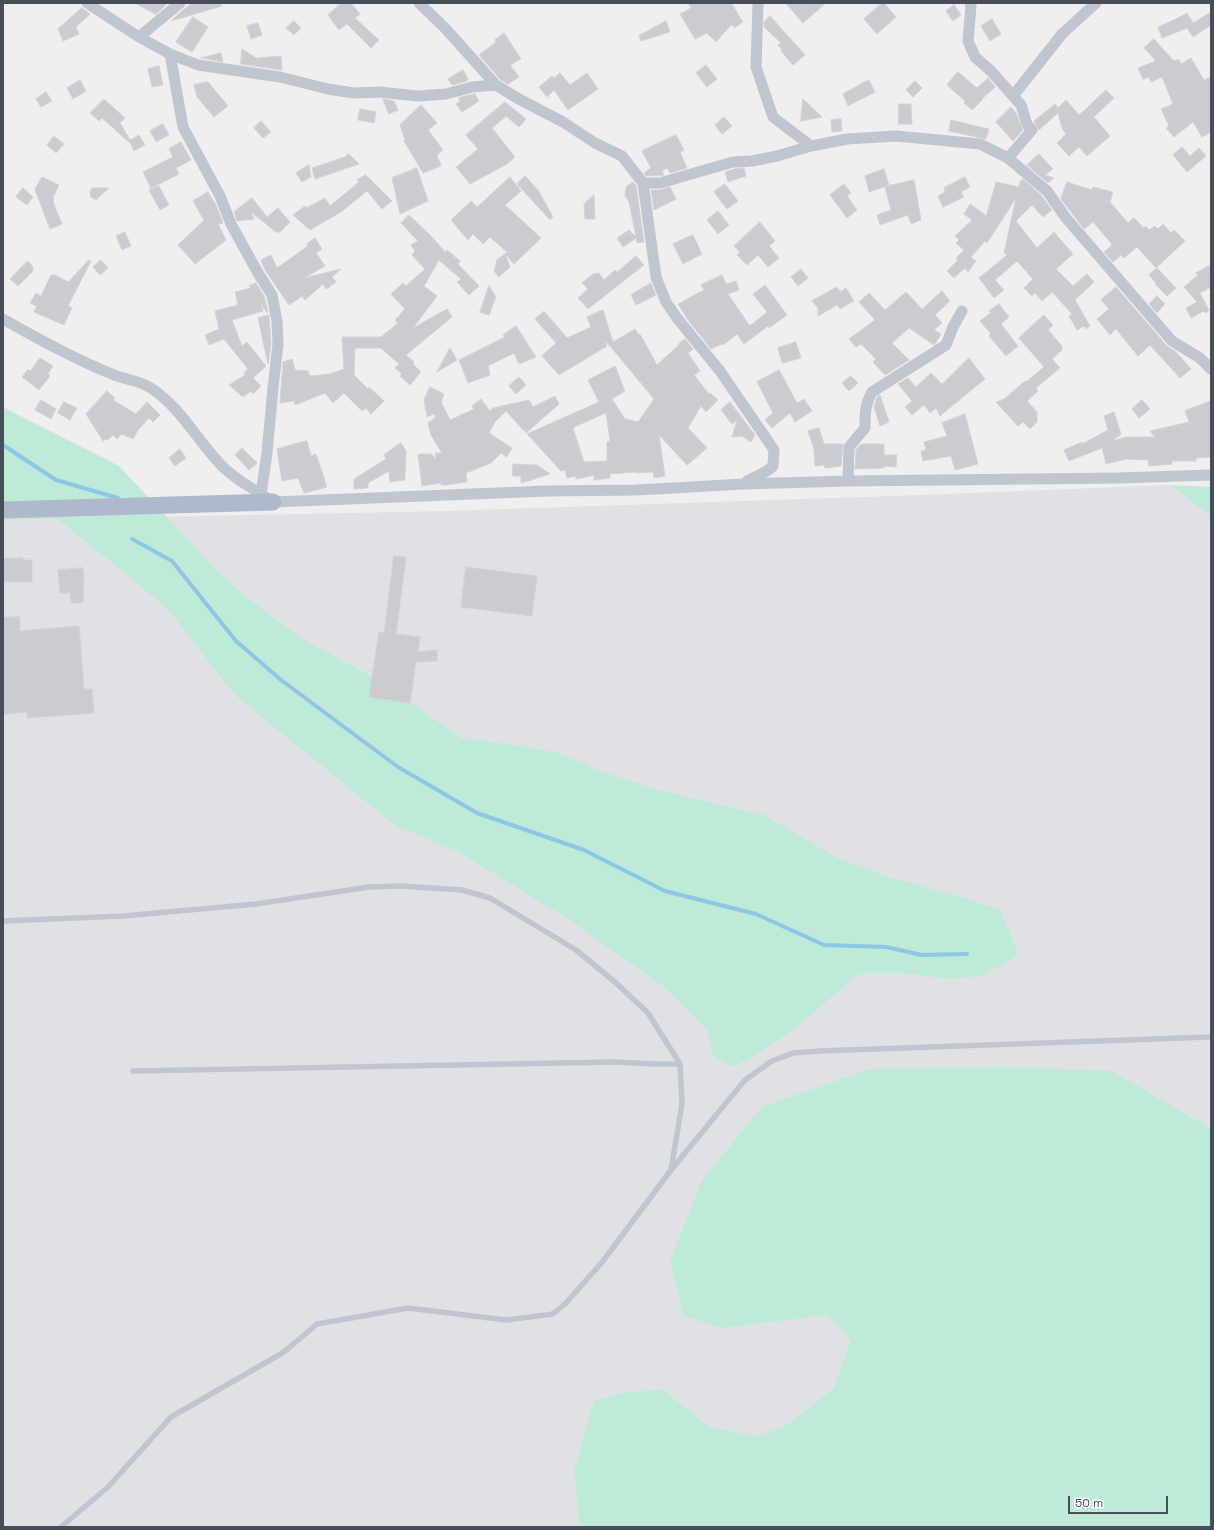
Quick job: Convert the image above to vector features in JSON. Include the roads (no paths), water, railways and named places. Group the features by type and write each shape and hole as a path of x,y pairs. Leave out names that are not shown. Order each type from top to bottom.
{"main road":[{"path":"3,510 267,498"}],"street":[{"path":"87,3 139,37 170,54 198,65 280,77 328,89 354,93 379,92 418,96 446,94 472,87 496,85"},
{"path":"139,37 180,3"},
{"path":"419,3 445,28 496,85 517,98 564,122 595,143 622,156 643,183 656,277 666,302 720,371 774,450 773,466 769,470 752,478 744,484"},
{"path":"758,3 756,67 773,117 811,146"},
{"path":"970,3 968,41 975,57 1021,105 1027,124 1032,130 1008,158"},
{"path":"1013,96 1062,34 1096,3"},
{"path":"170,54 183,127 220,196 232,224 254,266 272,295 277,321 278,344 267,453 267,498"},
{"path":"643,183 660,183 733,162 752,161 777,156 811,146 847,139 896,136 980,144 1008,158 1047,191 1066,218 1172,341 1200,358 1211,369"},
{"path":"848,481 849,448 865,428 864,414 867,402 872,392 946,345 953,327 962,311"},
{"path":"3,319 73,357 113,375 140,382 152,389 184,419 221,464 249,488 267,498 637,490 744,484 848,481 1119,478 1211,475"}],"lane":[{"path":"3,921 122,916 256,904 369,887 400,886 462,890 490,898 576,950 615,982 648,1013 680,1064 682,1104 671,1170"},
{"path":"61,1527 108,1487 171,1417 284,1352 318,1324 408,1308 506,1320 553,1314 566,1303 603,1261 671,1170 745,1080 772,1061 793,1054 819,1051 1211,1037"},
{"path":"133,1071 607,1062 680,1064"}],"waterway":[{"path":"3,445 56,480 118,498"},
{"path":"132,539 172,561 236,641 281,680 398,767 477,813 584,850 665,891 756,914 824,945 886,947 922,955 967,954"}]}
